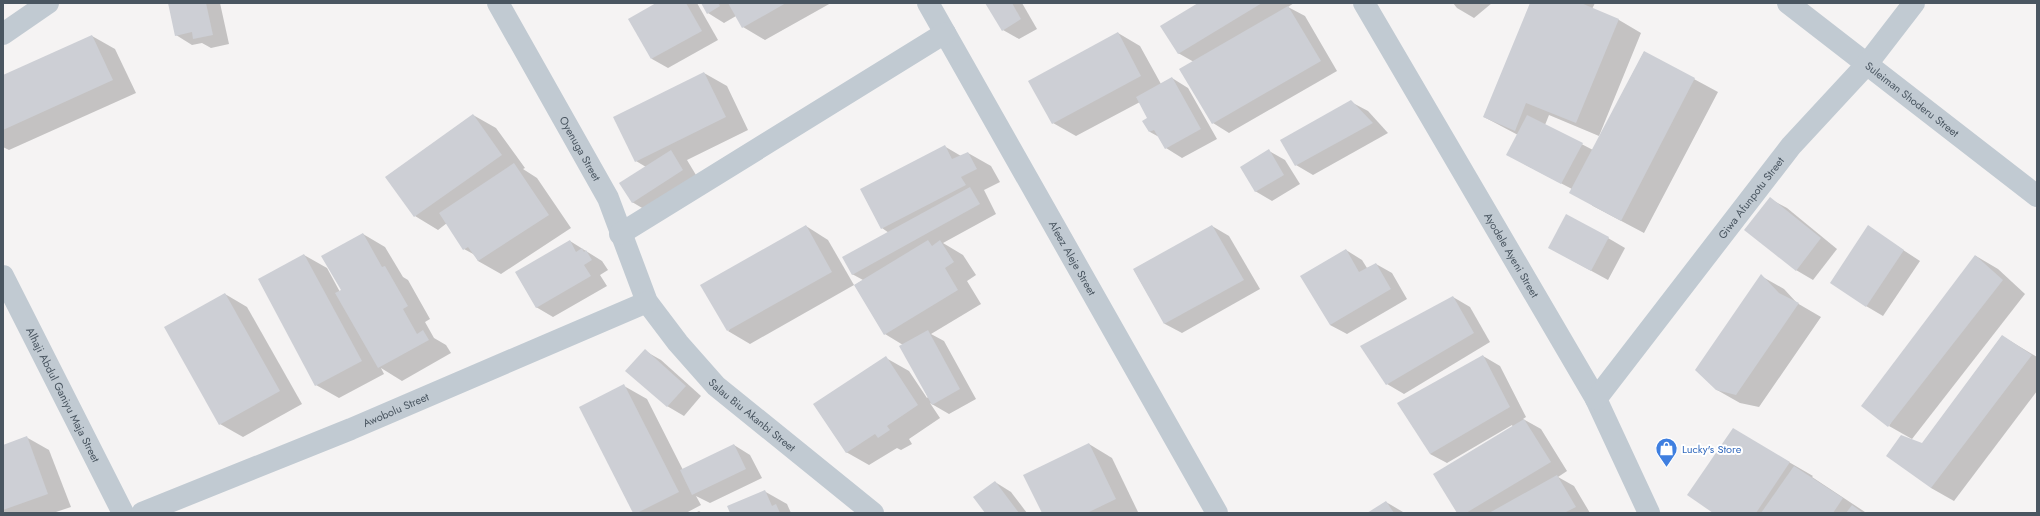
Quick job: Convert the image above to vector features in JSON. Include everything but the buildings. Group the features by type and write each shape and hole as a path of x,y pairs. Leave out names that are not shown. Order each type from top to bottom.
{"street":[{"path":"3,34 48,3"},
{"name":"Oyenuga Street","path":"498,3 608,198 620,234 647,302"},
{"name":"Afeez Aleje Street","path":"928,3 1217,513"},
{"name":"Ayodele Ayeni Street","path":"1364,3 1596,399 1643,511"},
{"name":"Suleiman Shoderu Street","path":"1788,3 2037,196"},
{"name":"Giwa Afunpotu Street","path":"1596,399 1791,146 1867,64 1914,3"},
{"path":"620,234 945,33"},
{"name":"Alhaji Abdul Ganiyu Maja Street","path":"3,276 123,513"},
{"name":"Awobolu Street","path":"142,513 351,429 647,302"},
{"name":"Salau Biu Akanbi Street","path":"647,302 678,343 716,386 873,513"}],"place":[{"name":"Lucky's Store","path":"1667,468"}]}
